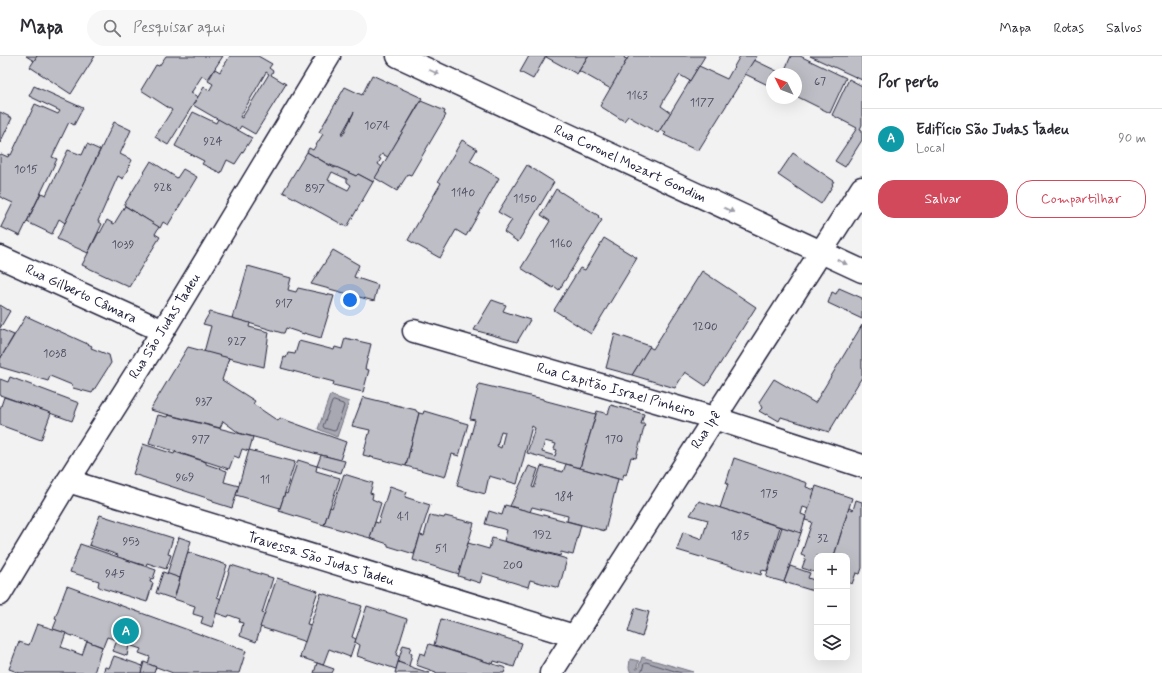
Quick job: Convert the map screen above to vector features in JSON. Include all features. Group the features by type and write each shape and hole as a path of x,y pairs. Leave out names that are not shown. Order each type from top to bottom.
{"street":[{"name":"Rua São Judas Tadeu","path":"0,594 68,481 163,331 329,56"},
{"name":"Rua Coronel Mozart Gondim","path":"398,56 862,271"},
{"name":"Rua Ipê","path":"551,673 714,418 822,253 862,188"},
{"name":"Rua Gilberto Câmara","path":"0,257 163,331"},
{"name":"Rua Capitão Israel Pinheiro","path":"414,331 714,418 862,466"},
{"name":"Travessa São Judas Tadeu","path":"68,481 574,636"}],"water":[{"path":"330,395 349,402 337,437 318,429"},
{"path":"642,657 693,672 631,673 629,668 630,659 639,661 636,669 638,669"}],"building":[{"path":"26,56 37,56 34,61"},
{"path":"37,56 95,56 71,94 30,67"},
{"path":"166,56 223,56 208,79 202,76 191,93 198,97 168,145 155,137 172,110 141,90 156,65 159,66"},
{"path":"230,56 258,56 272,64 269,68 273,71 271,75 286,84 255,134 241,126 238,131 193,105 204,87 209,91 213,84 208,81 215,69 220,72","holes":["266,72 269,74 242,118 240,117"]},
{"path":"529,56 546,56 533,79 520,72"},
{"path":"546,56 588,56 577,74"},
{"path":"588,56 625,56 624,58 627,59 611,89 579,71"},
{"path":"629,56 705,56 690,81 680,75 665,98 661,106 671,113 658,133 628,116 624,121 600,106"},
{"path":"740,56 757,56 698,151 664,135 666,133 660,130 699,66 727,79"},
{"path":"791,56 800,56 846,78 830,113 802,99 802,68 786,68"},
{"path":"810,56 862,56 862,80"},
{"path":"754,60 771,68 766,68 766,84 745,74"},
{"path":"372,75 422,98 388,157 382,154 379,158 381,159 378,164 382,167 373,182 358,174 356,176 326,163 307,152 309,148 313,150 323,134 319,132 345,87 362,95","holes":["354,112 343,135 341,135"]},
{"path":"849,79 862,86 862,125 860,129 862,130 862,140 845,167 835,161 857,128 832,115"},
{"path":"34,86 83,108 74,125 69,122 52,157 57,159 20,236 1,227 13,203 0,197 0,155 1,154 8,157 9,154 11,155 35,104 58,114 60,111 29,96"},
{"path":"421,101 445,111 444,114 446,115 411,175 408,174 397,191 375,178"},
{"path":"0,112 12,118 0,143"},
{"path":"193,112 216,123 218,119 252,138 235,164 227,160 221,173 202,164 204,161 175,146"},
{"path":"114,122 131,130 120,154 132,160 123,179 118,176 98,221 102,224 88,253 57,239"},
{"path":"462,140 477,149 470,161 499,178 466,236 456,230 440,258 408,240 441,183 438,181"},
{"path":"87,144 100,150 65,223 59,219 52,234 27,222 41,193 46,195 68,150 82,155"},
{"path":"307,152 334,168 336,167 356,176 358,174 373,182 347,227 283,192","holes":["332,172 347,179 347,182 351,185 348,190 328,180"]},
{"path":"793,153 834,181 821,204 778,175"},
{"path":"151,161 177,178 183,169 197,177 168,225 163,222 160,228 124,205"},
{"path":"527,165 554,182 518,242 504,232 512,220 498,212"},
{"path":"556,189 599,216 598,217 602,220 559,290 554,286 553,288 521,268 550,221 541,215"},
{"path":"125,206 159,227 155,234 160,237 129,287 82,265 107,220 114,224"},
{"path":"604,238 637,258 591,334 554,310 580,268 585,270"},
{"path":"333,250 359,265 354,277 378,285 374,301 311,284"},
{"path":"248,266 291,278 288,290 296,292 298,288 334,296 321,338 286,328 284,333 282,333 232,318"},
{"path":"702,271 756,307 706,386 685,372 675,388 632,375 649,347 653,349"},
{"path":"839,288 862,298 862,319 828,303 832,292 836,294"},
{"path":"492,300 506,305 503,311 530,320 517,342 474,330"},
{"path":"0,305 10,311 0,328"},
{"path":"210,312 250,323 249,327 269,332 264,367 204,352 211,326 203,324"},
{"path":"26,316 92,346 91,348 109,355 111,363 92,393 73,388 72,385 50,376 48,381 0,367 0,359"},
{"path":"862,325 862,377 829,432 781,417 779,421 759,411 762,408 759,402 774,379 815,403"},
{"path":"0,329 14,335 0,359"},
{"path":"615,334 650,346 632,375 606,368"},
{"path":"345,338 371,344 365,369 369,370 363,392 333,385 334,382 281,368 284,357 286,358 288,353 295,354 299,341 334,350 335,347 342,349"},
{"path":"188,347 229,358 222,380 255,401 253,404 278,421 280,418 346,442 340,460 239,433 223,421 220,428 150,410"},
{"path":"10,377 79,403 72,421 0,395 0,379 8,382"},
{"path":"479,384 543,399 596,414 580,468 527,453 535,428 532,426 517,484 489,476 485,494 457,486 475,420 470,419","holes":["501,431 505,432 501,448 497,446","545,441 556,444 554,449 557,450 555,456 542,452"]},
{"path":"4,397 51,413 41,440 0,425 0,409"},
{"path":"363,397 416,410 419,413 406,466 363,455 370,430 352,426"},
{"path":"611,405 644,414 641,424 645,424 636,458 631,457 626,475 624,474 622,480 580,468 597,411 608,414"},
{"path":"424,411 468,424 459,456 452,454 445,477 406,466 419,413 423,414"},
{"path":"158,415 167,417 168,415 253,437 249,451 242,449 239,458 234,456 229,469 149,443"},
{"path":"143,444 174,454 175,452 206,462 206,464 227,471 224,482 239,486 232,508 213,502 213,500 133,474"},
{"path":"249,450 295,462 280,508 236,495"},
{"path":"321,455 345,461 341,473 317,466"},
{"path":"734,458 807,483 806,487 815,490 809,509 803,507 801,514 806,516 801,533 720,508 728,484 726,483"},
{"path":"298,460 317,466 316,471 340,478 324,525 279,511 285,493 287,494"},
{"path":"566,464 618,479 605,531 567,521 568,516 532,507 530,512 510,506 529,466 538,469 532,487 534,488 541,466 563,472"},
{"path":"344,474 373,483 370,493 373,494 372,499 381,503 370,538 324,525 330,507 332,508"},
{"path":"390,486 407,492 405,497 430,505 414,554 388,546 388,544 370,538 375,522 378,523"},
{"path":"816,486 852,498 835,553 814,553 814,572 802,568 806,557 801,555 812,522 805,520"},
{"path":"856,500 862,502 862,568 860,574 856,573 852,584 850,583 850,553 835,553 849,508 853,510"},
{"path":"699,501 780,527 767,571 762,570 761,575 677,550 683,532 702,539 708,520 690,515"},
{"path":"505,505 581,525 573,555 561,552 560,556 504,541 507,530 485,524 489,511 502,515"},
{"path":"100,515 173,538 168,554 171,555 166,569 147,563 146,566 117,557 118,555 89,545"},
{"path":"430,515 444,518 445,516 474,523 459,574 413,560 420,535 424,536"},
{"path":"782,527 801,533 784,582 766,577"},
{"path":"179,537 191,541 180,578 167,574"},
{"path":"492,538 567,559 559,588 530,580 528,587 483,573 480,583 458,576 468,543 489,549"},
{"path":"80,544 156,570 153,579 151,578 150,582 153,583 147,602 101,588 98,586 99,581 70,572"},
{"path":"188,552 227,565 217,597 221,599 212,627 201,623 203,617 193,614 195,606 174,599"},
{"path":"231,565 273,578 262,613 265,614 256,642 240,636 243,623 239,622 240,619 229,615 228,617 216,613"},
{"path":"790,566 810,573 808,578 814,580 814,591 784,582"},
{"path":"163,572 180,578 174,599 156,593"},
{"path":"277,578 318,591 307,624 311,625 306,642 260,627"},
{"path":"67,586 246,651 239,673 173,673 148,664 150,657 139,653 141,649 129,645 127,656 113,651 117,640 107,637 103,647 53,629 57,619 55,618"},
{"path":"321,593 362,606 352,637 356,639 350,657 329,649 323,665 300,657"},
{"path":"367,606 407,619 396,655 400,657 396,669 357,656 360,645 355,642"},
{"path":"635,608 649,612 642,637 628,632"},
{"path":"441,619 522,643 514,667 494,661 493,664 434,645"},
{"path":"37,624 66,633 61,647 82,655 87,641 102,647 94,673 20,673 9,669 19,642 29,645"},
{"path":"429,644 506,668 504,673 436,673 416,665 420,653 425,655"},
{"path":"403,645 411,647 409,652 412,654 409,666 398,662"},
{"path":"114,656 143,666 141,673 103,673 105,667 109,668"},
{"path":"144,662 156,667 154,673 141,673"},
{"path":"398,662 414,668 430,673 395,673"},
{"path":"317,663 334,669 332,673 314,673"}],"place":[{"name":"Edifício São Judas Tadeu","path":"126,631"}]}
